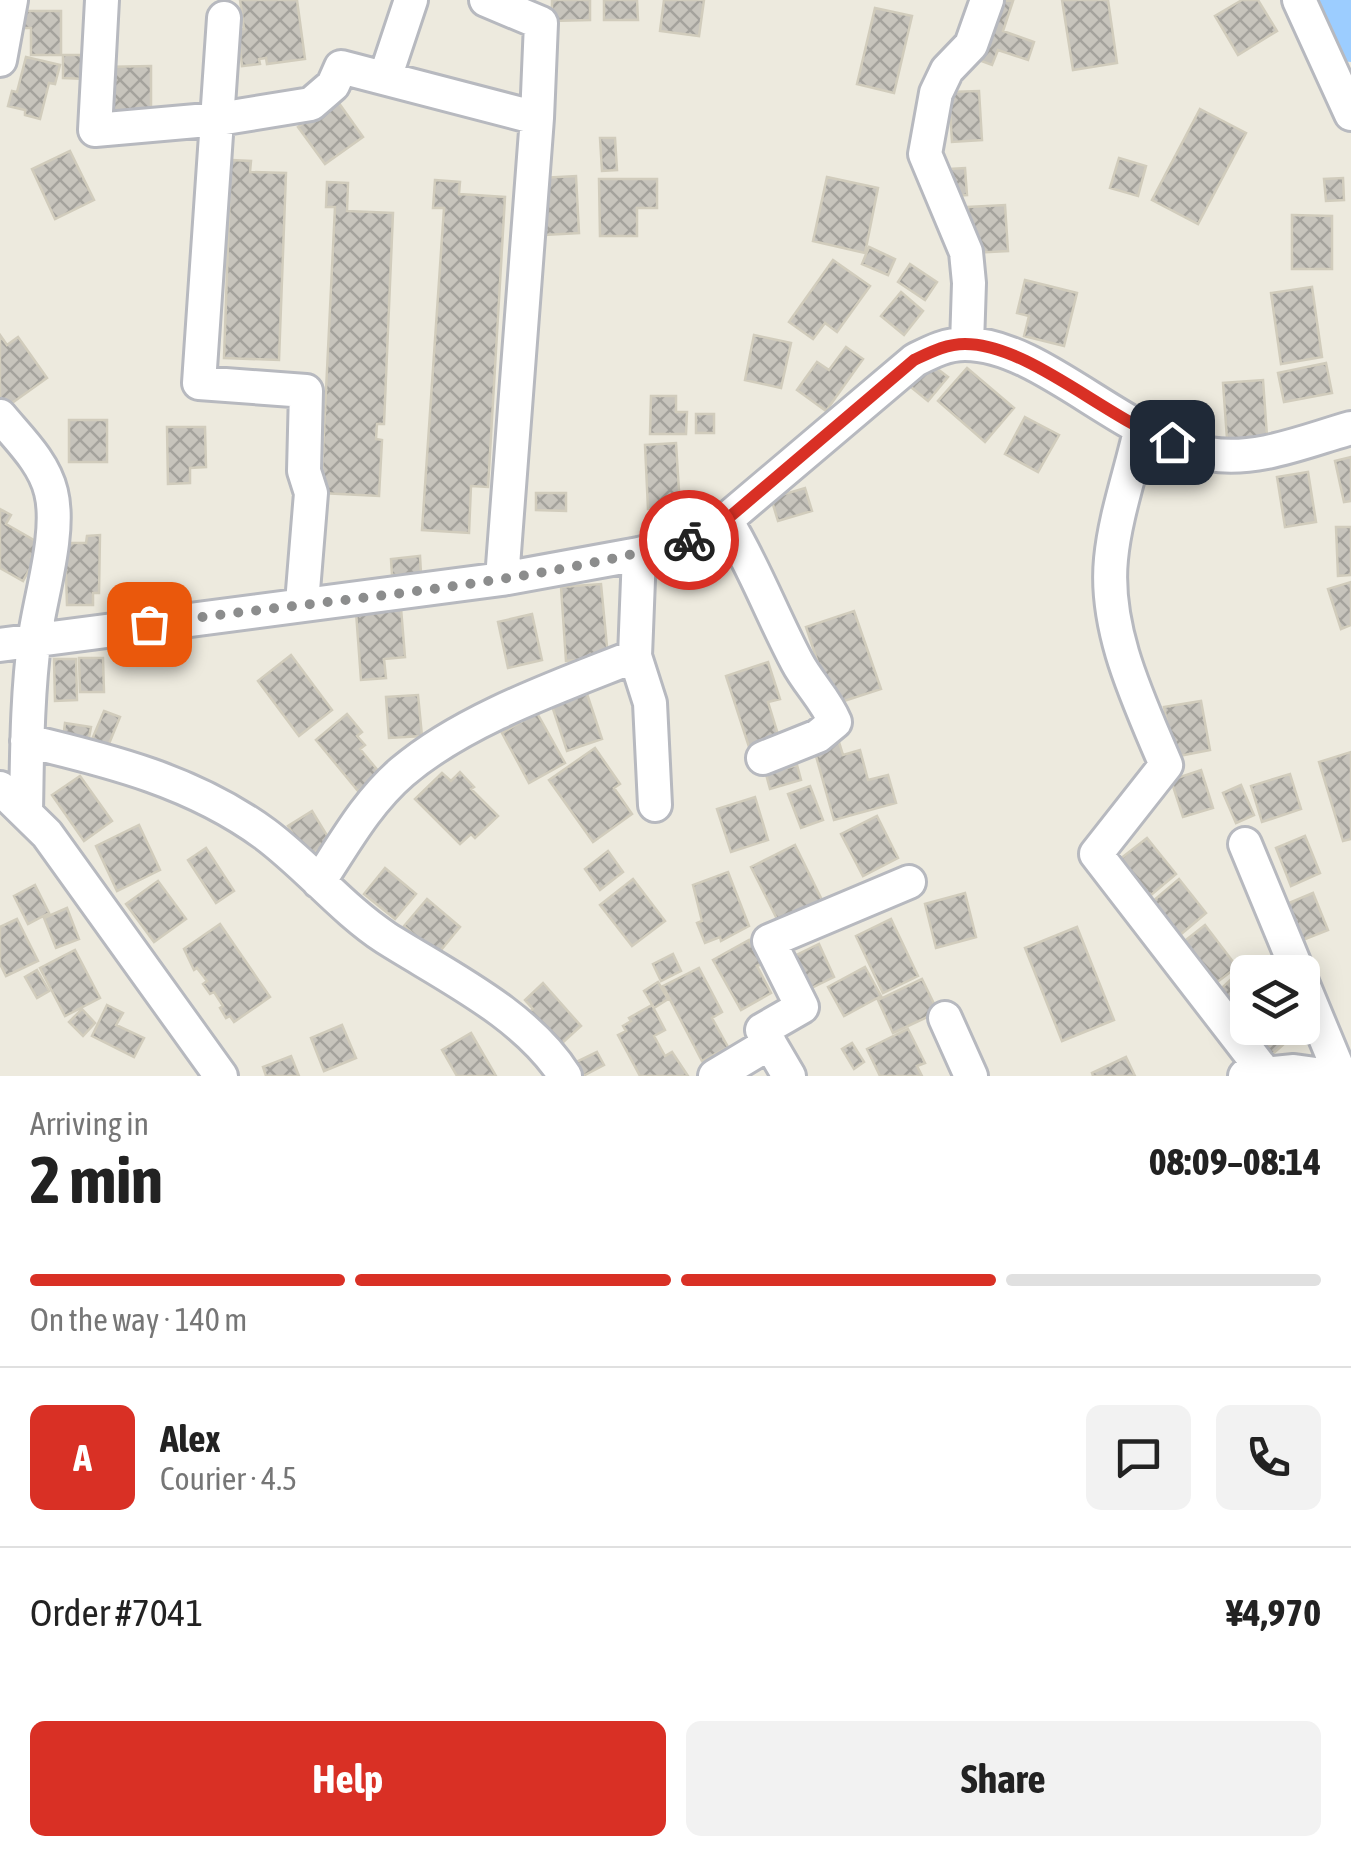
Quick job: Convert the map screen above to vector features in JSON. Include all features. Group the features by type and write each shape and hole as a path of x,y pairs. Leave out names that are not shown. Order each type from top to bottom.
{"street":[{"path":"0,60 11,0"},
{"path":"102,0 95,130 219,119 311,104 332,85 341,66 537,118"},
{"path":"385,78 411,0"},
{"path":"486,0 541,23 502,579"},
{"path":"967,344 966,252 925,154 936,93 947,70 971,44 987,0"},
{"path":"1299,0 1351,114"},
{"path":"224,18 199,382 306,392 304,471 311,493 302,603"},
{"path":"0,645 502,579 640,554 694,539 726,520 914,360 944,346 967,344 999,349 1052,376 1140,431 1204,454 1237,458 1351,428"},
{"path":"0,416 39,464 51,490 54,519 34,640 27,741 36,824"},
{"path":"1140,431 1111,558 1112,600 1122,654 1166,765 1096,854 1274,1074 1330,1076"},
{"path":"726,520 750,560 795,658 835,722 818,736 763,758"},
{"path":"640,554 635,656 650,704 655,805"},
{"path":"319,882 370,806 401,773 432,750 566,684 635,656"},
{"path":"27,741 132,766 227,808 268,836 382,935 472,990 533,1038 565,1076"},
{"path":"0,788 36,824 221,1076"},
{"path":"1245,844 1291,955"},
{"path":"789,1076 762,1030 802,1007 769,941 909,882"},
{"path":"945,1018 972,1076"},
{"path":"1320,1025 1341,1076"},
{"path":"715,1076 770,1043"}],"building":[{"path":"240,0 297,0 305,59 267,64 266,58 259,59 260,64 242,66 238,30 244,29"},
{"path":"552,0 590,0 590,20 552,21"},
{"path":"604,0 637,0 638,20 604,20"},
{"path":"664,0 704,0 699,36 660,31"},
{"path":"996,0 1013,1 1003,31 1034,42 1028,60 998,50 992,65 976,59"},
{"path":"1062,0 1108,0 1117,63 1073,70"},
{"path":"1242,0 1258,0 1277,31 1238,55 1215,16"},
{"path":"875,8 912,16 894,93 857,84"},
{"path":"23,11 61,11 61,55 31,55 31,28 23,28"},
{"path":"63,55 86,55 86,79 63,78"},
{"path":"26,57 60,65 55,84 49,83 40,119 8,106 12,91 17,92"},
{"path":"151,66 151,118 103,119 102,67"},
{"path":"979,91 982,140 952,142 949,92"},
{"path":"336,99 363,137 325,164 298,127"},
{"path":"1200,109 1246,133 1198,224 1152,200"},
{"path":"600,138 615,138 617,170 602,171"},
{"path":"70,151 94,200 55,219 32,169"},
{"path":"1119,158 1146,166 1138,196 1110,188"},
{"path":"231,160 251,161 250,172 286,173 279,360 224,358"},
{"path":"965,168 967,195 952,196 950,169"},
{"path":"576,176 579,233 545,235 541,178"},
{"path":"827,177 878,188 865,253 813,241"},
{"path":"1343,178 1344,200 1326,201 1324,179"},
{"path":"599,179 657,179 657,208 637,208 637,236 600,236"},
{"path":"435,180 460,182 459,194 505,197 488,487 471,486 469,533 422,530 444,208 433,208"},
{"path":"327,182 348,183 347,211 393,213 384,424 377,424 376,439 382,440 379,496 321,493 335,207 326,207"},
{"path":"1005,205 1008,251 971,253 968,207"},
{"path":"1292,215 1332,216 1332,269 1292,269"},
{"path":"869,247 895,259 888,275 862,264"},
{"path":"833,260 870,286 837,332 825,323 813,339 789,322"},
{"path":"910,264 937,282 925,300 898,282"},
{"path":"1025,280 1077,293 1064,346 1024,336 1029,316 1017,313"},
{"path":"1312,287 1322,357 1281,364 1271,293"},
{"path":"901,292 923,311 904,335 881,316"},
{"path":"0,335 7,345 18,337 47,378 5,408 0,401"},
{"path":"754,335 791,343 781,388 745,380"},
{"path":"846,347 863,359 826,411 797,390 817,362 829,370"},
{"path":"1326,363 1332,393 1284,402 1278,373"},
{"path":"931,364 948,377 928,401 911,387"},
{"path":"967,368 1014,408 985,442 938,401"},
{"path":"1263,380 1267,436 1227,439 1223,383"},
{"path":"651,396 676,396 676,412 687,412 686,434 650,434"},
{"path":"696,414 714,414 714,433 696,433"},
{"path":"1025,417 1059,435 1038,472 1005,454"},
{"path":"69,420 107,420 107,462 69,462"},
{"path":"167,427 205,427 206,467 190,468 190,483 168,484"},
{"path":"676,443 680,507 648,509 645,445"},
{"path":"1351,457 1351,501 1344,502 1335,461"},
{"path":"1308,472 1316,522 1285,527 1277,477"},
{"path":"805,488 812,511 778,521 771,498"},
{"path":"536,493 566,493 566,511 536,510"},
{"path":"0,509 11,515 6,524 39,543 23,581 0,568"},
{"path":"1336,527 1351,527 1351,575 1338,576"},
{"path":"100,535 99,593 93,593 93,605 67,605 65,543 86,543 87,536"},
{"path":"420,556 421,573 392,575 391,559"},
{"path":"1351,582 1351,625 1341,629 1328,589"},
{"path":"601,584 608,657 566,661 561,587"},
{"path":"401,608 405,657 384,659 386,678 361,680 356,612"},
{"path":"854,611 881,689 832,705 806,627"},
{"path":"532,614 542,660 508,668 498,622"},
{"path":"291,655 332,710 299,736 258,681"},
{"path":"79,658 103,658 104,692 80,692"},
{"path":"54,659 76,659 77,700 55,701"},
{"path":"768,662 780,699 768,702 780,741 750,750 726,676"},
{"path":"586,691 602,739 567,751 551,703"},
{"path":"418,695 422,736 389,738 386,697"},
{"path":"1201,701 1210,750 1174,757 1164,707"},
{"path":"104,711 120,717 106,751 90,744"},
{"path":"537,713 565,763 529,783 502,733"},
{"path":"347,714 362,732 357,736 365,745 360,749 380,773 358,791 316,740"},
{"path":"65,723 91,727 88,743 63,739"},
{"path":"839,742 843,755 860,750 868,780 888,775 896,803 834,820 814,749"},
{"path":"595,748 620,784 614,788 632,814 593,842 549,780"},
{"path":"1351,752 1351,839 1343,841 1319,762"},
{"path":"797,765 801,780 770,789 766,774"},
{"path":"1201,770 1213,808 1183,817 1171,780"},
{"path":"460,772 498,816 475,838 471,834 460,844 415,799 442,773 451,781"},
{"path":"1290,774 1301,809 1262,822 1251,786"},
{"path":"80,776 112,821 84,841 52,795"},
{"path":"1241,785 1254,815 1236,823 1223,793"},
{"path":"810,786 823,820 801,828 788,794"},
{"path":"755,797 768,840 731,852 717,809"},
{"path":"312,811 331,842 307,857 288,826"},
{"path":"877,816 898,858 863,876 841,834"},
{"path":"139,825 160,870 117,891 96,846"},
{"path":"1305,836 1320,873 1291,886 1276,848"},
{"path":"1147,838 1176,874 1145,900 1115,863"},
{"path":"795,845 822,900 778,921 751,867"},
{"path":"206,848 234,891 216,903 188,860"},
{"path":"608,851 623,872 600,890 585,869"},
{"path":"385,868 416,894 395,919 364,894"},
{"path":"728,872 749,926 721,941 720,937 705,943 697,923 702,921 693,885"},
{"path":"633,879 665,921 632,946 600,905"},
{"path":"1179,879 1206,913 1179,936 1152,902"},
{"path":"158,881 186,919 154,942 126,904"},
{"path":"35,885 49,913 28,924 14,896"},
{"path":"965,893 976,937 936,948 925,904"},
{"path":"1313,893 1328,930 1298,942 1282,906"},
{"path":"427,899 460,927 437,955 404,926"},
{"path":"67,908 79,939 56,948 44,918"},
{"path":"17,919 38,961 6,976 0,964 0,927"},
{"path":"891,919 918,976 883,993 856,936"},
{"path":"220,924 270,997 234,1022 230,1016 226,1018 220,1008 223,1006 203,984 207,981 197,968 194,970 184,949"},
{"path":"1205,925 1230,958 1230,972 1208,989 1177,947"},
{"path":"1077,927 1114,1020 1062,1041 1025,948"},
{"path":"749,940 771,993 741,1010 713,960"},
{"path":"819,944 834,977 801,993 786,960"},
{"path":"75,950 100,998 65,1016 40,968"},
{"path":"673,954 681,971 661,981 653,964"},
{"path":"865,967 881,996 844,1016 828,987"},
{"path":"699,968 722,1012 712,1018 728,1047 702,1061 663,986"},
{"path":"37,970 49,991 37,998 25,977"},
{"path":"922,979 938,1012 893,1033 878,1000"},
{"path":"1230,980 1230,1019 1211,998"},
{"path":"658,982 668,999 654,1008 644,991"},
{"path":"543,983 581,1026 549,1055 519,1022 533,1009 525,1000"},
{"path":"107,1005 123,1013 116,1025 144,1038 134,1057 92,1036"},
{"path":"652,1005 665,1030 654,1036 665,1056 672,1052 688,1076 640,1076 618,1035 626,1031 623,1026 631,1021 629,1018"},
{"path":"82,1009 95,1023 83,1036 69,1022"},
{"path":"342,1025 356,1058 324,1071 311,1038"},
{"path":"908,1029 925,1063 917,1066 922,1076 880,1076 867,1049"},
{"path":"471,1033 496,1076 457,1076 442,1050"},
{"path":"852,1043 864,1062 854,1069 842,1049"},
{"path":"1253,1045 1283,1045 1266,1060"},
{"path":"597,1052 604,1065 583,1076 576,1062"},
{"path":"291,1056 299,1076 266,1076 263,1067"},
{"path":"1126,1057 1135,1076 1093,1076 1092,1073"}],"waterway":[{"path":"1335,0 1351,38"}],"way so far":[{"path":"149,624 502,579 640,554 689,540"}],"route":[{"path":"689,540 726,520 914,360 944,346 967,344 999,349 1052,376 1140,431 1172,442"}]}
